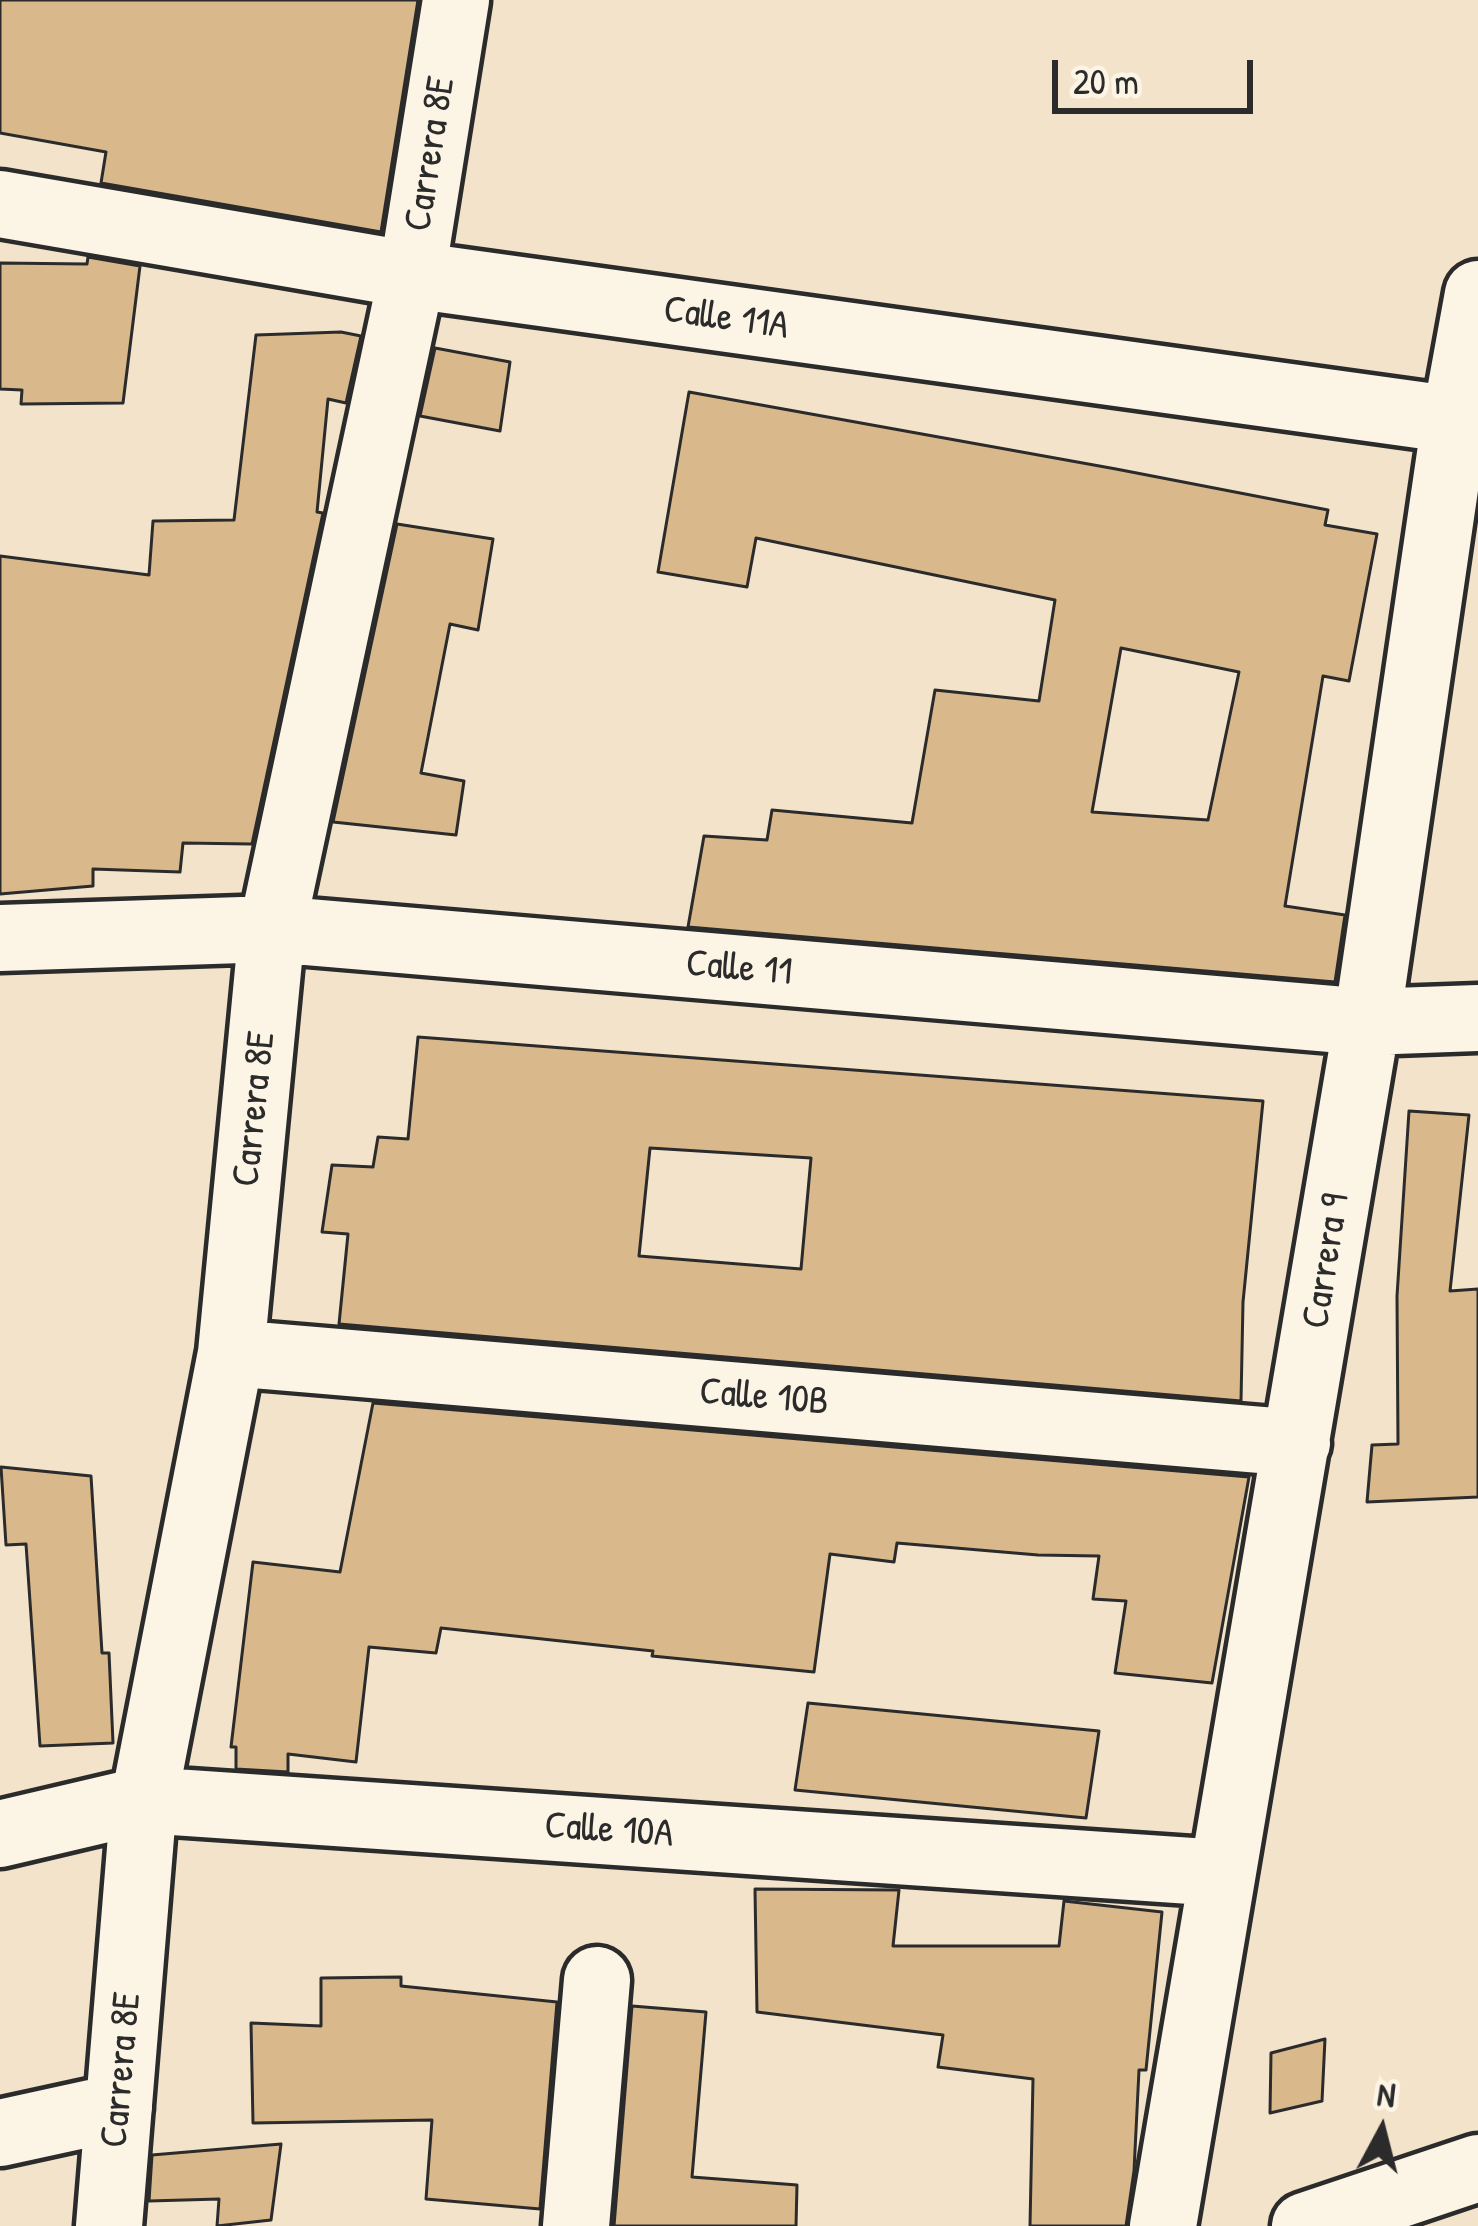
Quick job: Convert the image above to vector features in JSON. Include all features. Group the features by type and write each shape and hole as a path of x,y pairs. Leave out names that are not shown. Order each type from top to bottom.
{"street":[{"name":"Carrera 8E","path":"109,2226 144,1800 231,1353 272,929 412,275 456,0"},
{"name":"Calle 11A","path":"0,204 412,275 1467,427"},
{"name":"Carrera 9","path":"1163,2226 1467,427 1478,294"},
{"name":"Calle 11","path":"0,938 272,929 1367,1022 1478,1018"},
{"name":"Calle 10B","path":"231,1353 1297,1443"},
{"name":"Calle 10A","path":"0,1834 144,1800 1221,1873"},
{"path":"576,2226 597,1980"},
{"path":"0,2133 119,2107"},
{"path":"1305,2226 1478,2168"}],"building":[{"path":"0,0 418,0 381,232 101,183 106,152 0,133"},
{"path":"88,257 140,266 123,403 21,404 22,390 0,389 0,263 87,264"},
{"path":"341,332 361,336 346,403 328,399 317,512 323,513 252,844 183,843 180,872 93,869 93,886 0,894 0,556 149,575 153,521 234,520 256,335"},
{"path":"435,348 510,362 500,431 420,416"},
{"path":"689,392 1328,510 1325,525 1377,534 1349,681 1323,676 1285,906 1345,915 1335,982 688,927 704,836 767,840 772,810 912,823 935,690 1039,701 1055,600 756,538 747,587 658,572","holes":["1121,648 1239,672 1208,820 1092,812"]},
{"path":"397,524 493,539 478,630 450,624 421,773 464,781 456,835 333,822"},
{"path":"418,1037 1263,1101 1243,1302 1241,1401 339,1324 348,1234 322,1232 332,1165 373,1167 378,1137 408,1139","holes":["650,1148 811,1158 801,1269 639,1256"]},
{"path":"1409,1111 1469,1115 1450,1291 1478,1289 1478,1497 1367,1502 1372,1445 1398,1444 1397,1296"},
{"path":"373,1403 1249,1477 1212,1683 1115,1673 1126,1601 1093,1599 1099,1556 897,1543 894,1562 830,1554 814,1672 441,1628 436,1653 369,1647 356,1762 288,1754 288,1772 236,1769 236,1747 231,1747 253,1562 340,1572"},
{"path":"1,1467 91,1476 113,1743 40,1746 26,1544 6,1545"},
{"path":"808,1703 1099,1731 1086,1818 795,1790"},
{"path":"755,1889 899,1890 893,1946 1059,1946 1064,1901 1162,1912 1146,2070 1139,2070 1126,2226 1030,2226 1033,2079 938,2067 943,2035 757,2012"},
{"path":"401,1977 401,1986 557,2002 540,2209 426,2199 432,2120 253,2123 251,2023 321,2026 321,1978"},
{"path":"632,2006 706,2012 692,2177 797,2185 796,2226 614,2226"},
{"path":"1325,2039 1322,2101 1270,2113 1271,2053"},
{"path":"281,2144 271,2220 217,2226 219,2199 149,2201 152,2155"}]}
